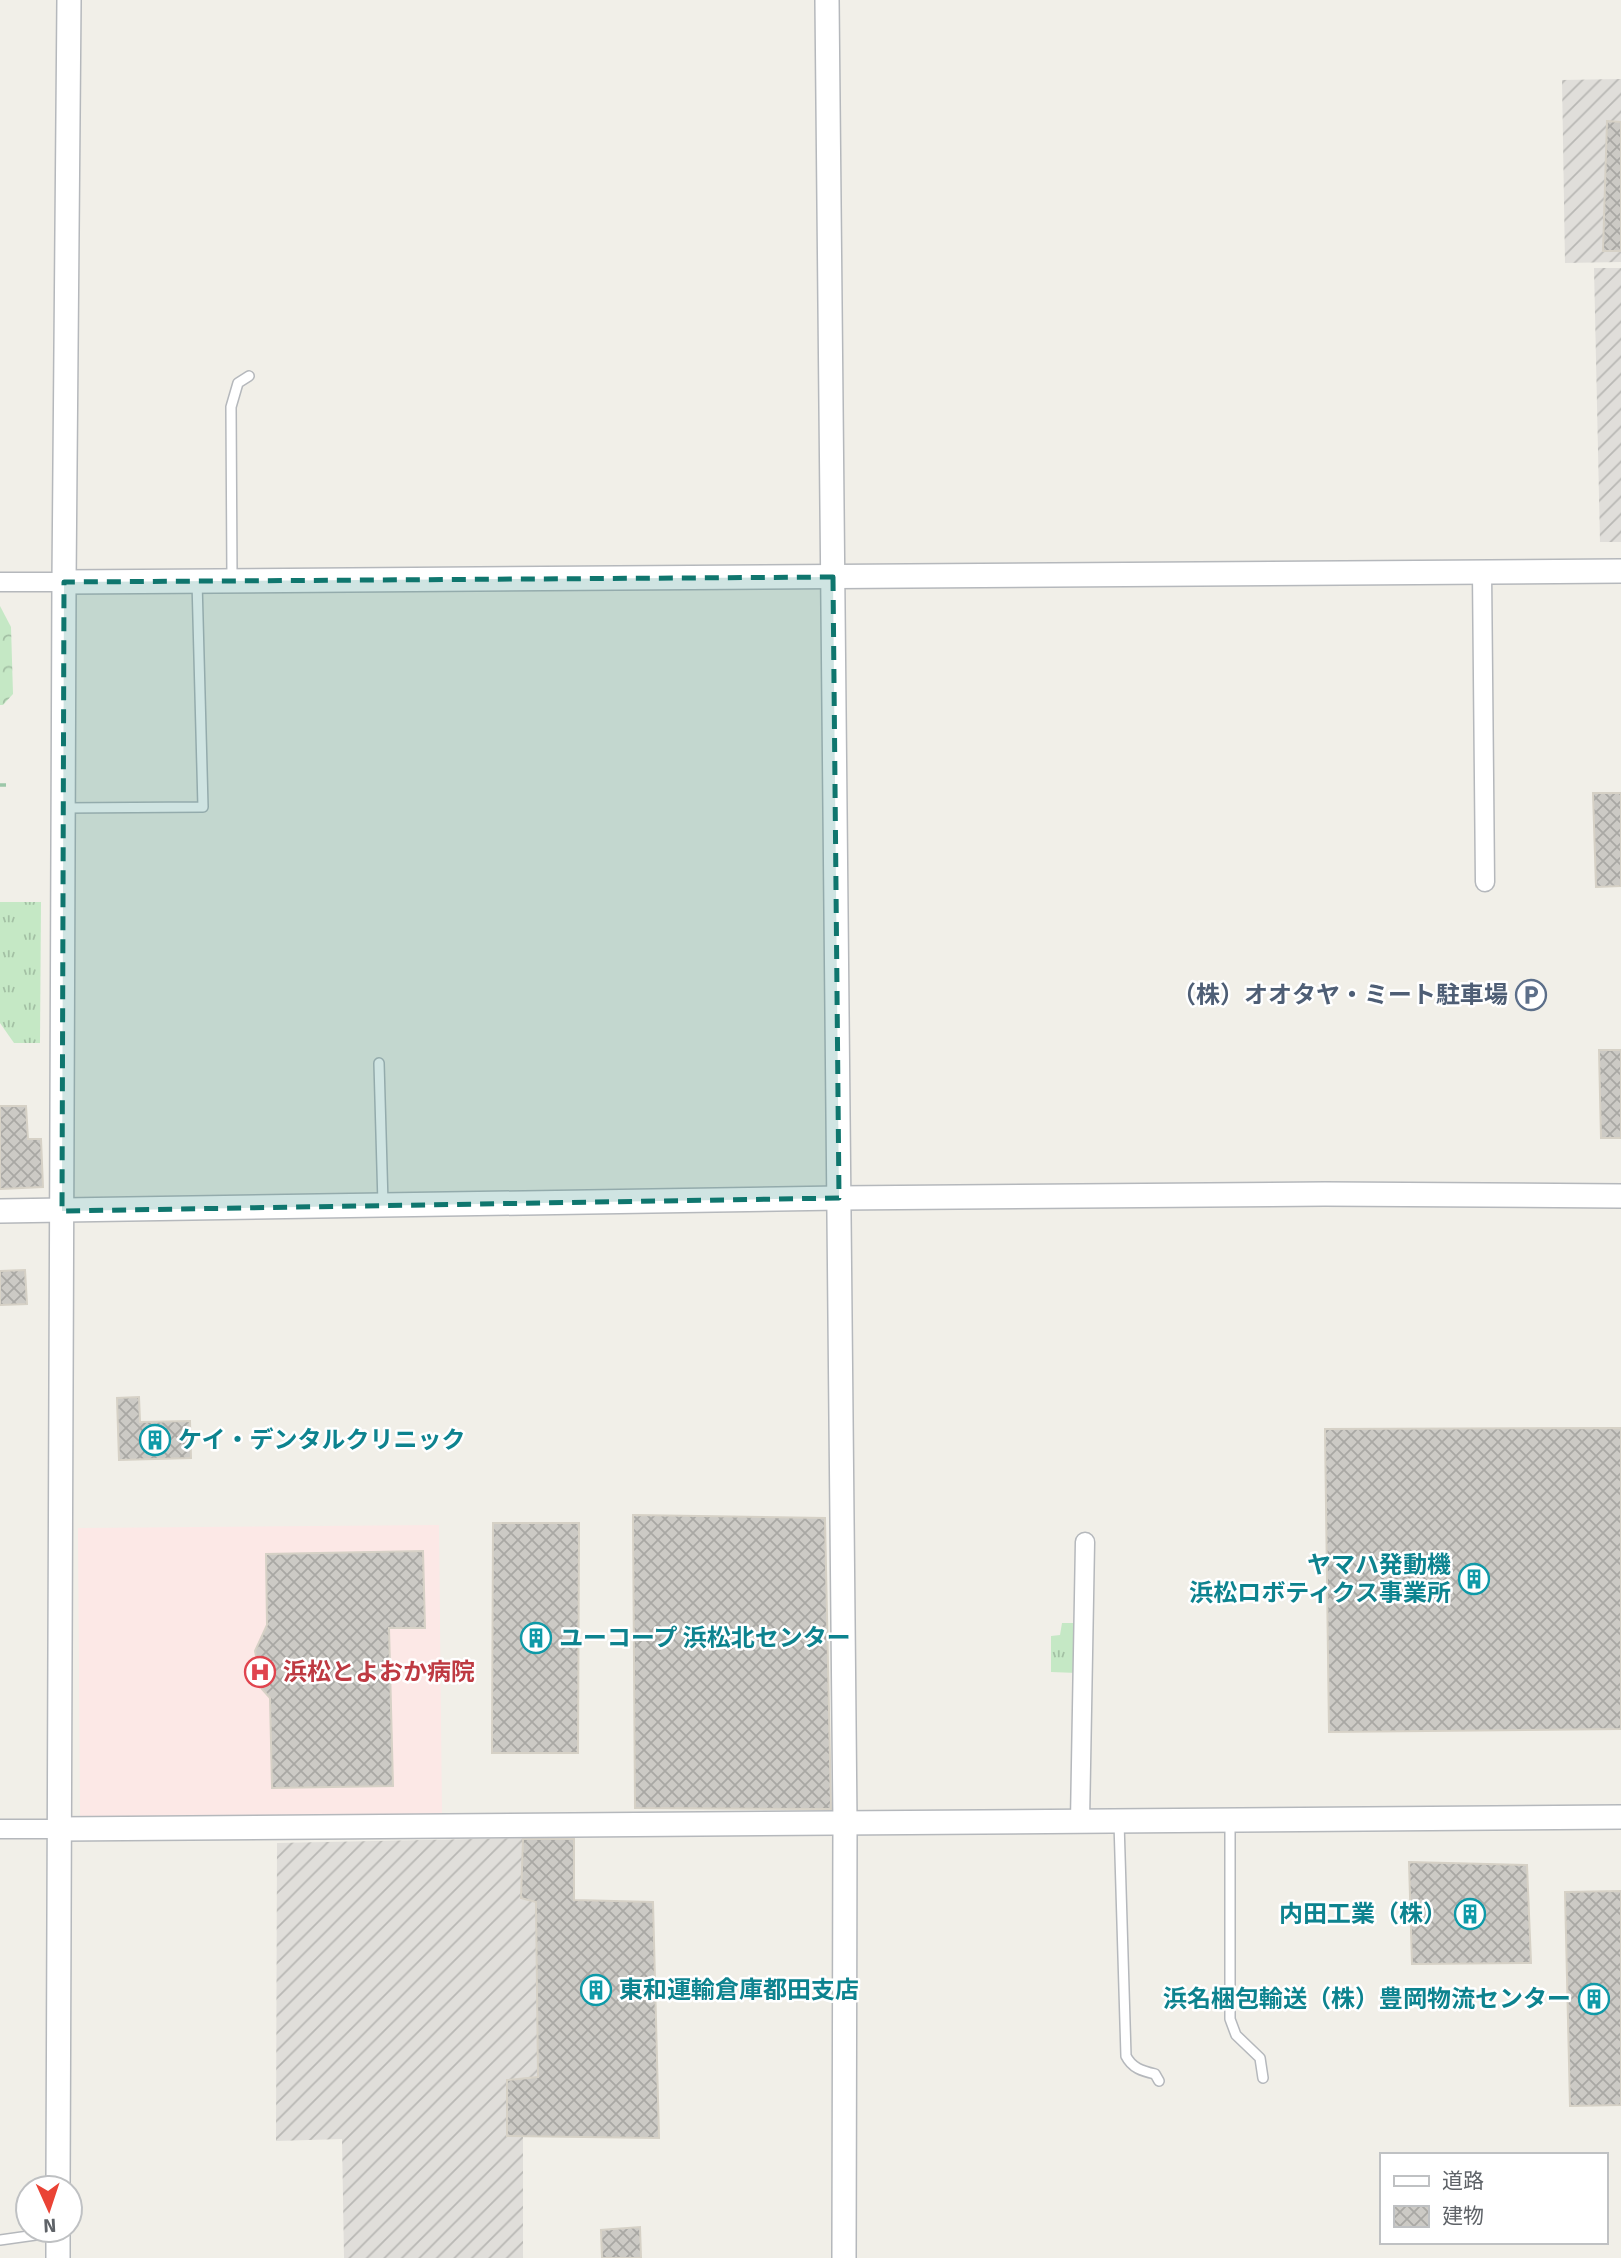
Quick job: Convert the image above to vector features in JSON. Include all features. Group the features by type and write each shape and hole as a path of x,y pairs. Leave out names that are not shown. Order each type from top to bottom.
{"street":[{"path":"58,2174 69,0"},
{"path":"827,0 845,1823 844,2258"},
{"path":"0,582 1621,571"},
{"path":"1482,572 1485,882"},
{"path":"0,1211 839,1198 1325,1194 1621,1196"},
{"path":"1080,1821 1085,1542"},
{"path":"0,1829 1621,1817"}],"lane":[{"path":"232,580 231,407 238,383 249,376"},
{"path":"63,808 203,807 197,580"},
{"path":"379,1063 383,1206"},
{"path":"1230,1820 1230,2019 1236,2035 1260,2058 1263,2078"},
{"path":"1119,1821 1126,2056 1139,2070 1155,2074 1159,2081"}],"path":[{"path":"0,785 6,785"}],"highlighted area":[{"path":"833,577 839,1198 62,1211 64,582"}],"shaded area":[{"path":"1621,79 1621,262 1565,263 1562,80"},
{"path":"1594,268 1621,268 1621,542 1600,542"},
{"name":"浜松とよおか病院","path":"439,1525 442,1816 80,1819 78,1528"},
{"path":"574,1837 574,1900 653,1902 659,2138 523,2136 523,2258 344,2258 342,2139 276,2141 277,1843"}],"green space":[{"path":"0,606 11,627 13,694 3,705 0,705"},
{"path":"0,902 41,902 40,1043 14,1043 0,1023"},
{"path":"1062,1623 1078,1623 1077,1673 1051,1672 1051,1636 1060,1635"}],"building":[{"path":"1607,121 1621,122 1621,251 1603,251"},
{"path":"1593,793 1621,793 1621,886 1596,887"},
{"path":"1599,1050 1621,1050 1621,1138 1601,1138"},
{"path":"0,1106 26,1106 28,1139 41,1139 43,1187 0,1189"},
{"path":"25,1270 27,1304 0,1305 0,1271"},
{"name":"ケイ・デンタルクリニック","path":"139,1397 140,1422 190,1421 191,1458 119,1460 117,1398"},
{"name":"ヤマハ発動機 浜松ロボティクス事業所","path":"1621,1428 1621,1729 1329,1732 1325,1429"},
{"path":"633,1515 825,1518 831,1809 635,1808"},
{"name":"ユーコープ 浜松北センター","path":"493,1523 579,1523 578,1753 492,1753"},
{"path":"423,1551 425,1628 389,1628 393,1786 272,1788 270,1698 262,1689 255,1651 267,1625 266,1554"},
{"name":"東和運輸倉庫都田支店","path":"523,1839 574,1839 574,1900 653,1902 659,2138 507,2136 507,2080 538,2077 536,1902 521,1898"},
{"name":"内田工業（株）","path":"1409,1862 1527,1865 1531,1963 1412,1964"},
{"name":"浜名梱包輸送（株）豊岡物流センター","path":"1621,1891 1621,2105 1570,2106 1565,1892"},
{"path":"640,2227 641,2258 602,2258 601,2230"}],"place":[{"name":"（株）オオタヤ・ミート駐車場","path":"1531,995"},
{"name":"ケイ・デンタルクリニック","path":"155,1440"},
{"name":"ヤマハ発動機 浜松ロボティクス事業所","path":"1474,1579"},
{"name":"ユーコープ 浜松北センター","path":"536,1638"},
{"name":"浜松とよおか病院","path":"260,1672"},
{"name":"内田工業（株）","path":"1470,1914"},
{"name":"東和運輸倉庫都田支店","path":"596,1990"},
{"name":"浜名梱包輸送（株）豊岡物流センター","path":"1594,1999"}]}
